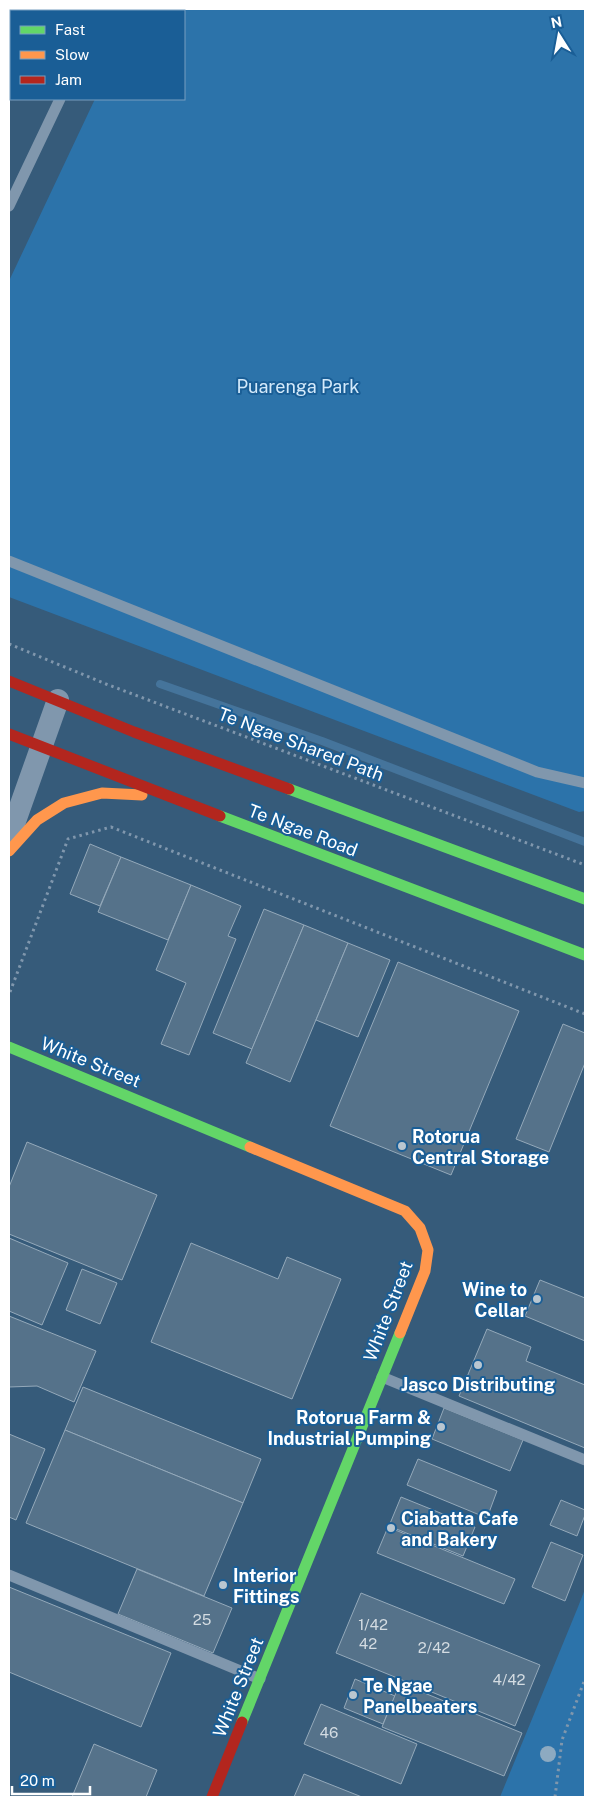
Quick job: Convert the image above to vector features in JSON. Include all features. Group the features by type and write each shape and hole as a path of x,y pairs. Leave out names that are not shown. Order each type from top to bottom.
{"main road":[{"name":"Te Ngae Road","path":"9,681 134,732 585,900"},
{"name":"Te Ngae Road","path":"9,734 166,796 585,955"},
{"path":"9,851 37,820 64,803 102,793 166,796"},
{"name":"White Street","path":"9,1047 405,1211 420,1228 428,1250 425,1271 212,1797"}],"street":[{"path":"9,838 58,700"}],"lane":[{"path":"9,206 60,100"},
{"path":"9,562 537,772 585,783"},
{"path":"382,1377 585,1460"},
{"path":"9,1575 260,1679"}],"path":[{"name":"Te Ngae Shared Path","path":"9,644 115,688 585,865"},
{"path":"10,992 68,839 111,827 585,1014"},
{"path":"555,1797 562,1740 585,1679"}],"green space":[{"name":"Puarenga Park","path":"585,9 585,811 579,812 9,597 9,281 95,100 185,100 185,10 137,10"},
{"path":"585,1589 585,1797 500,1797 578,1607"}],"building":[{"path":"90,844 121,857 100,906 70,894"},
{"path":"121,857 191,885 168,940 98,912"},
{"path":"191,885 241,906 228,936 236,939 189,1055 161,1044 186,983 156,970"},
{"path":"264,909 304,925 252,1049 213,1033"},
{"path":"304,925 348,943 290,1082 246,1063"},
{"path":"348,943 390,960 358,1037 316,1020"},
{"path":"398,962 519,1011 451,1175 330,1126"},
{"path":"563,1024 585,1033 585,1063 549,1152 516,1139"},
{"path":"27,1142 157,1195 122,1280 9,1234 9,1187"},
{"path":"9,1238 68,1263 42,1325 9,1311"},
{"path":"191,1243 278,1279 287,1257 341,1279 292,1399 151,1342"},
{"path":"82,1269 117,1283 100,1324 66,1310"},
{"path":"540,1280 585,1298 585,1341 525,1316"},
{"path":"9,1316 96,1351 74,1402 37,1386 9,1387"},
{"path":"487,1329 531,1347 526,1361 585,1385 585,1448 459,1396"},
{"path":"83,1387 261,1459 243,1503 65,1430"},
{"path":"444,1408 523,1440 510,1471 432,1439"},
{"path":"65,1430 243,1503 204,1596 26,1523"},
{"path":"9,1434 45,1449 16,1520 9,1517"},
{"path":"418,1459 497,1491 487,1518 407,1485"},
{"path":"401,1497 475,1527 463,1556 389,1526"},
{"path":"561,1500 585,1510 577,1536 550,1525"},
{"path":"388,1527 515,1579 504,1604 377,1553"},
{"path":"551,1542 583,1555 565,1601 532,1587"},
{"path":"137,1569 232,1608 213,1653 118,1614"},
{"path":"9,1587 171,1653 141,1727 9,1672"},
{"path":"361,1593 540,1665 515,1726 336,1653"},
{"path":"355,1679 395,1696 383,1724 344,1708"},
{"path":"400,1683 522,1733 504,1776 382,1727"},
{"path":"321,1704 417,1744 401,1784 304,1744"},
{"path":"94,1744 157,1770 146,1797 72,1797"},
{"path":"304,1774 362,1797 294,1797"}],"waterway":[{"path":"160,684 322,741 585,842"}],"traffic: fast":[{"path":"289,789 585,899"},
{"path":"220,816 585,955"},
{"path":"9,1047 250,1147"},
{"path":"242,1722 400,1333"}],"traffic: slow":[{"path":"9,851 37,820 64,803 102,793 142,795"},
{"path":"250,1147 405,1211 420,1228 428,1250 425,1271 400,1333"}],"traffic: jam":[{"path":"9,681 134,732 289,789"},
{"path":"9,734 220,816"},
{"path":"212,1797 242,1722"}],"place":[{"name":"Rotorua Central Storage","path":"402,1146"},
{"name":"Wine to Cellar","path":"537,1299"},
{"name":"Jasco Distributing","path":"478,1365"},
{"name":"Rotorua Farm & Industrial Pumping","path":"441,1427"},
{"name":"Ciabatta Cafe and Bakery","path":"391,1528"},
{"name":"Interior Fittings","path":"223,1585"},
{"name":"Te Ngae Panelbeaters","path":"353,1695"}]}
